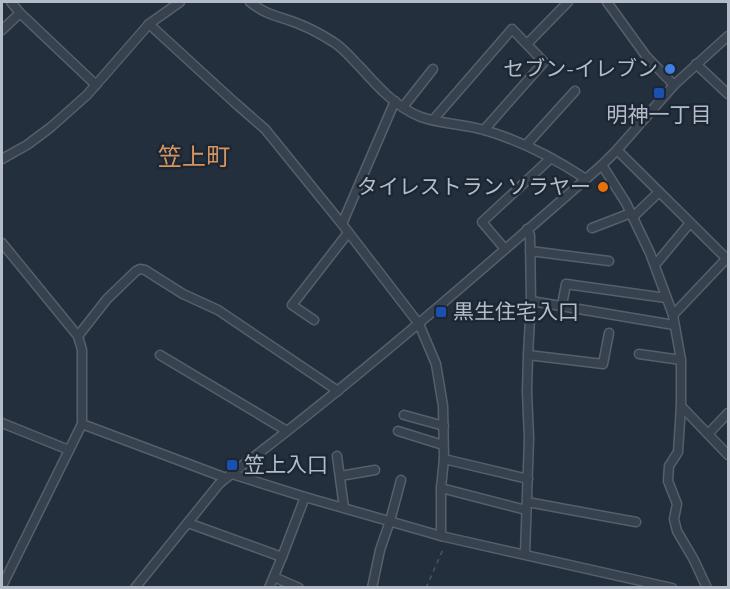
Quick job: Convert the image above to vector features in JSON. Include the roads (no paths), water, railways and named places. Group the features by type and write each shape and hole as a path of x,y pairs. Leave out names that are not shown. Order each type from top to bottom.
{"street":[{"path":"11,2 96,85"},
{"path":"2,159 27,145 51,127 87,95 149,24 180,2"},
{"path":"250,2 267,14 298,23 338,45 381,90 421,117 484,130 526,145 557,160 586,179"},
{"path":"527,44 568,2"},
{"path":"608,2 646,56 674,85"},
{"path":"2,30 20,13"},
{"path":"149,24 266,129 419,324 436,364 442,406 444,459 441,488 444,537"},
{"path":"433,120 512,29 544,62 484,130"},
{"path":"135,588 219,484 419,324 602,165 674,85 729,36"},
{"path":"696,64 729,94"},
{"path":"342,224 399,104 433,69"},
{"path":"526,145 575,91"},
{"path":"617,150 728,259 673,315"},
{"path":"505,249 482,222 551,158"},
{"path":"602,165 632,215 655,265 673,315 681,360 680,441 678,452 669,466 668,481 677,504 674,519 677,531 707,588"},
{"path":"592,228 632,215 659,192"},
{"path":"655,265 690,223"},
{"path":"525,554 531,301 530,235 527,229"},
{"path":"314,320 292,305 348,233"},
{"path":"2,245 78,336 82,350 82,424 2,584"},
{"path":"530,251 609,261"},
{"path":"78,336 107,299 136,271 145,270 183,294 218,310 338,391"},
{"path":"562,306 566,284 666,298"},
{"path":"531,301 674,325"},
{"path":"528,355 603,364 609,333"},
{"path":"639,354 681,360"},
{"path":"160,355 287,431"},
{"path":"681,406 729,455"},
{"path":"708,434 729,413"},
{"path":"404,415 444,426"},
{"path":"2,423 69,450"},
{"path":"82,424 229,476 444,537 672,588"},
{"path":"398,431 442,445"},
{"path":"337,456 344,508"},
{"path":"444,459 528,479"},
{"path":"340,476 375,470"},
{"path":"372,588 380,550 401,480"},
{"path":"441,488 527,506 636,522"},
{"path":"269,588 305,497"},
{"path":"188,523 282,557"},
{"path":"274,577 298,588"}],"place":[{"name":"セブン-イレブン","path":"670,69"},
{"name":"明神一丁目","path":"659,93"},
{"name":"タイレストラン ソラヤー","path":"603,187"},
{"name":"黒生住宅入口","path":"441,312"},
{"name":"笠上入口","path":"232,465"}],"district":[{"name":"笠上町","path":"194,157"}]}
